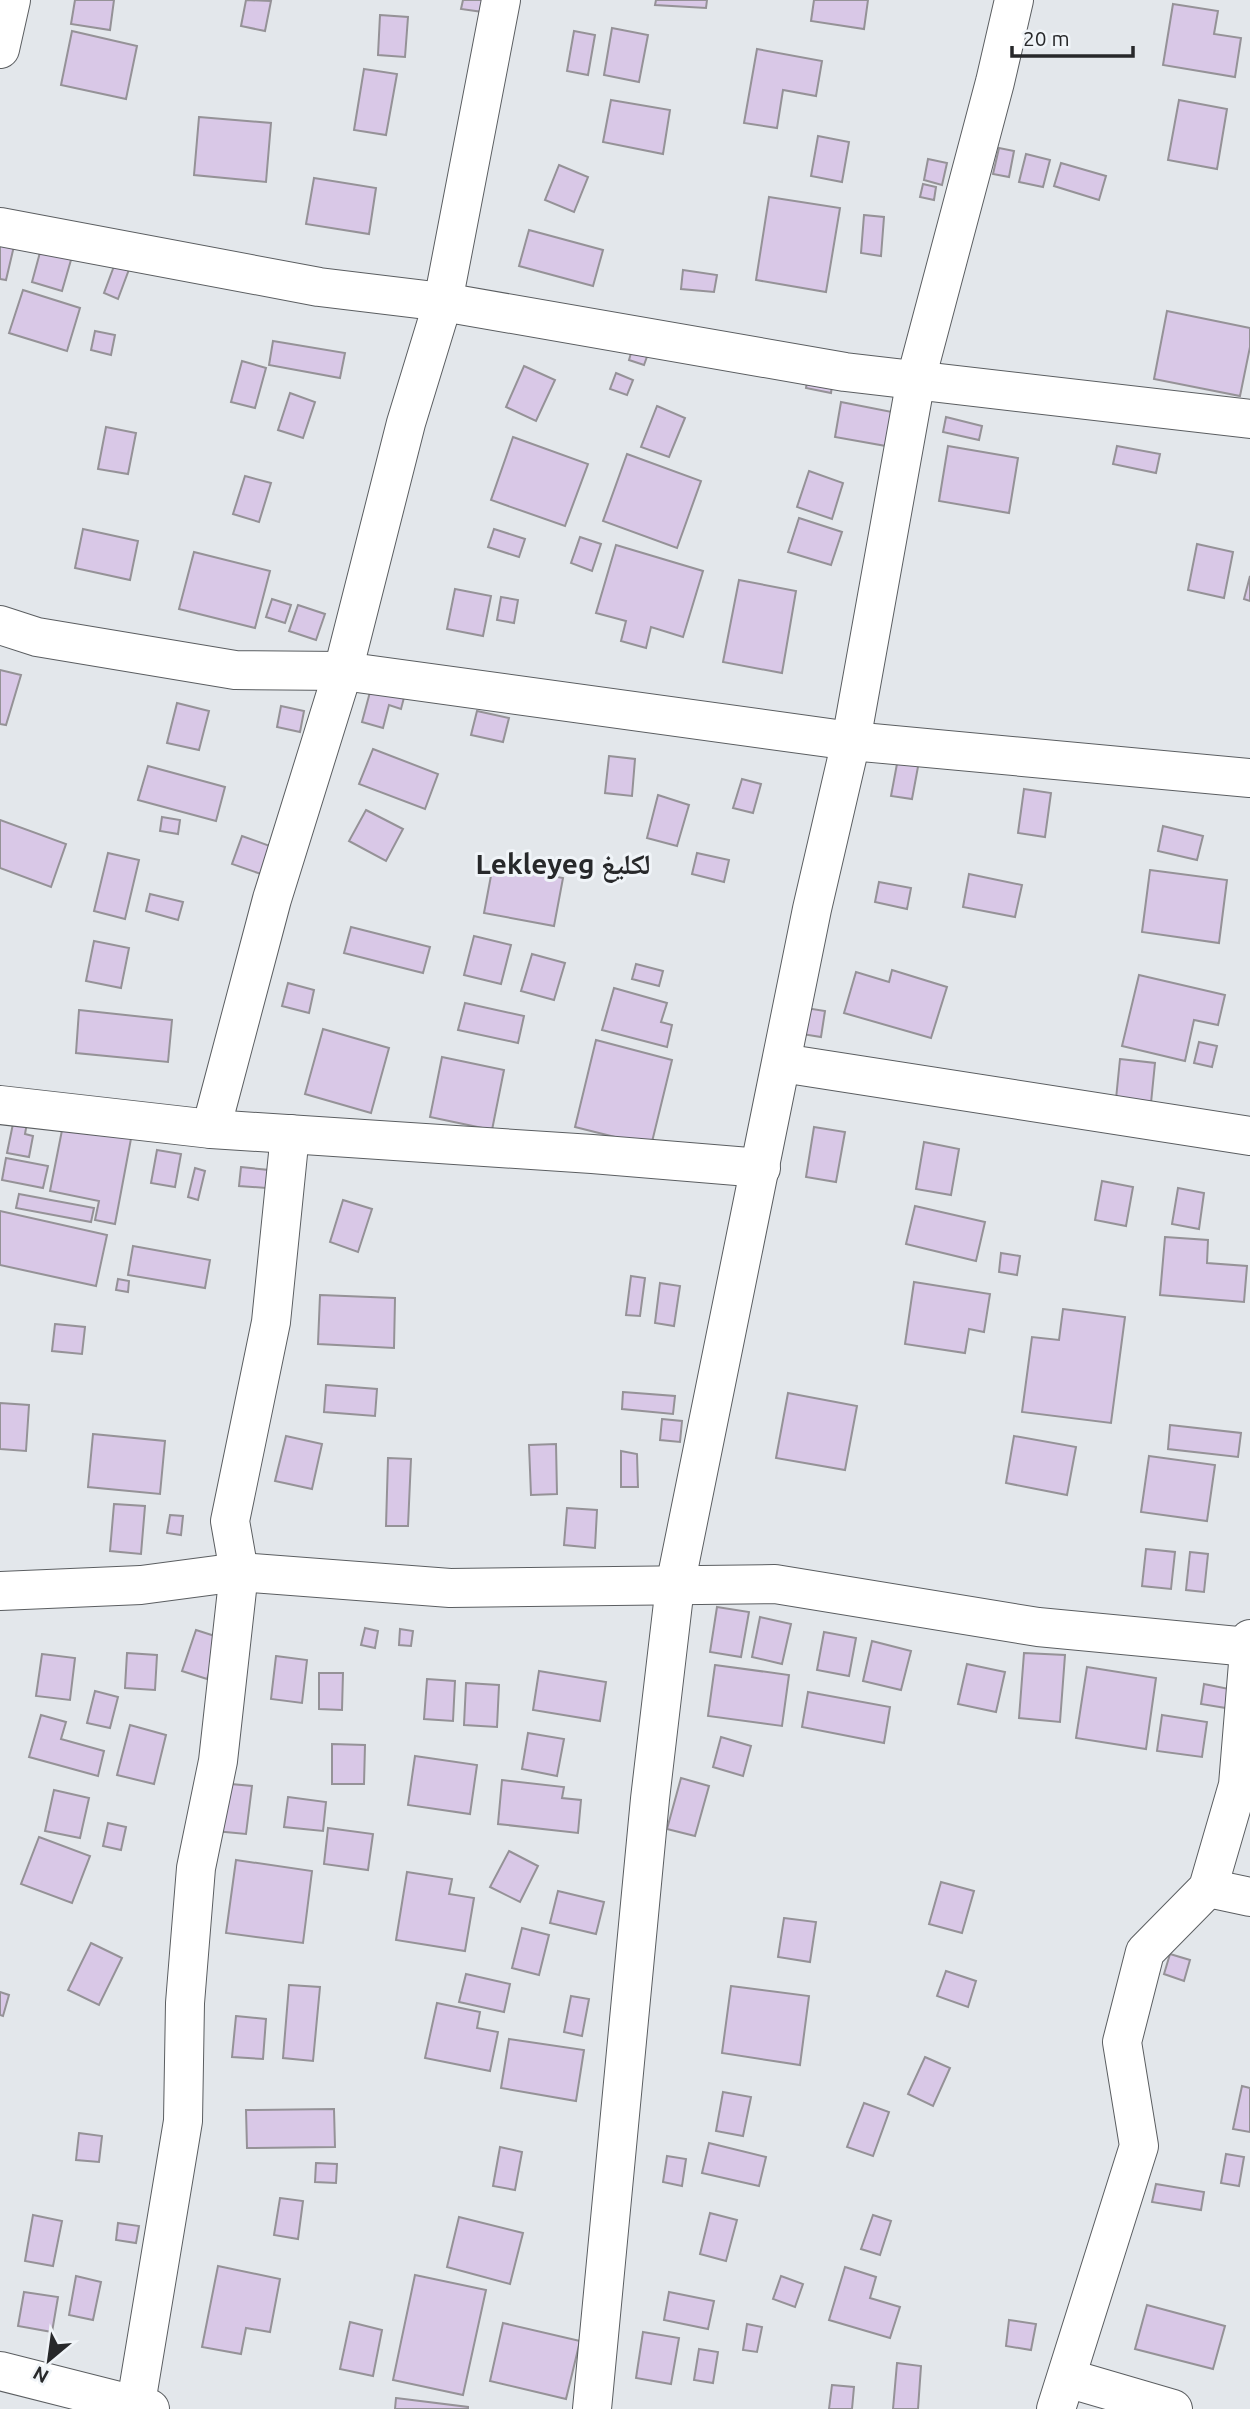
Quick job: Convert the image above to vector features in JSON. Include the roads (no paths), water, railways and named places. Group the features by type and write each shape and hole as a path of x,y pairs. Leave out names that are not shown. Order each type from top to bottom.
{"street":[{"path":"0,49 11,0"},
{"path":"211,1129 272,899 343,671 406,423 443,302 501,0"},
{"path":"592,2409 650,1799 675,1586 813,909 851,741 916,379 995,82 1014,0"},
{"path":"0,228 319,287 443,302 845,372 1250,419"},
{"path":"0,625 37,637 235,670 343,671 851,741 1250,778"},
{"path":"782,1063 1250,1136"},
{"path":"0,1105 211,1129 761,1168"},
{"path":"0,2371 140,2408 183,2121 185,2003 196,1868 218,1761 239,1572 230,1521 271,1322 290,1134"},
{"path":"0,1591 141,1585 239,1572 450,1588 775,1584 1038,1627 1249,1643 1238,1785 1208,1888 1145,1952 1122,2042 1139,2146 1062,2394 1173,2409"},
{"path":"1208,1888 1250,1896"}],"district":[{"name":"Lekleyeg لكليغ","path":"563,864"}]}
